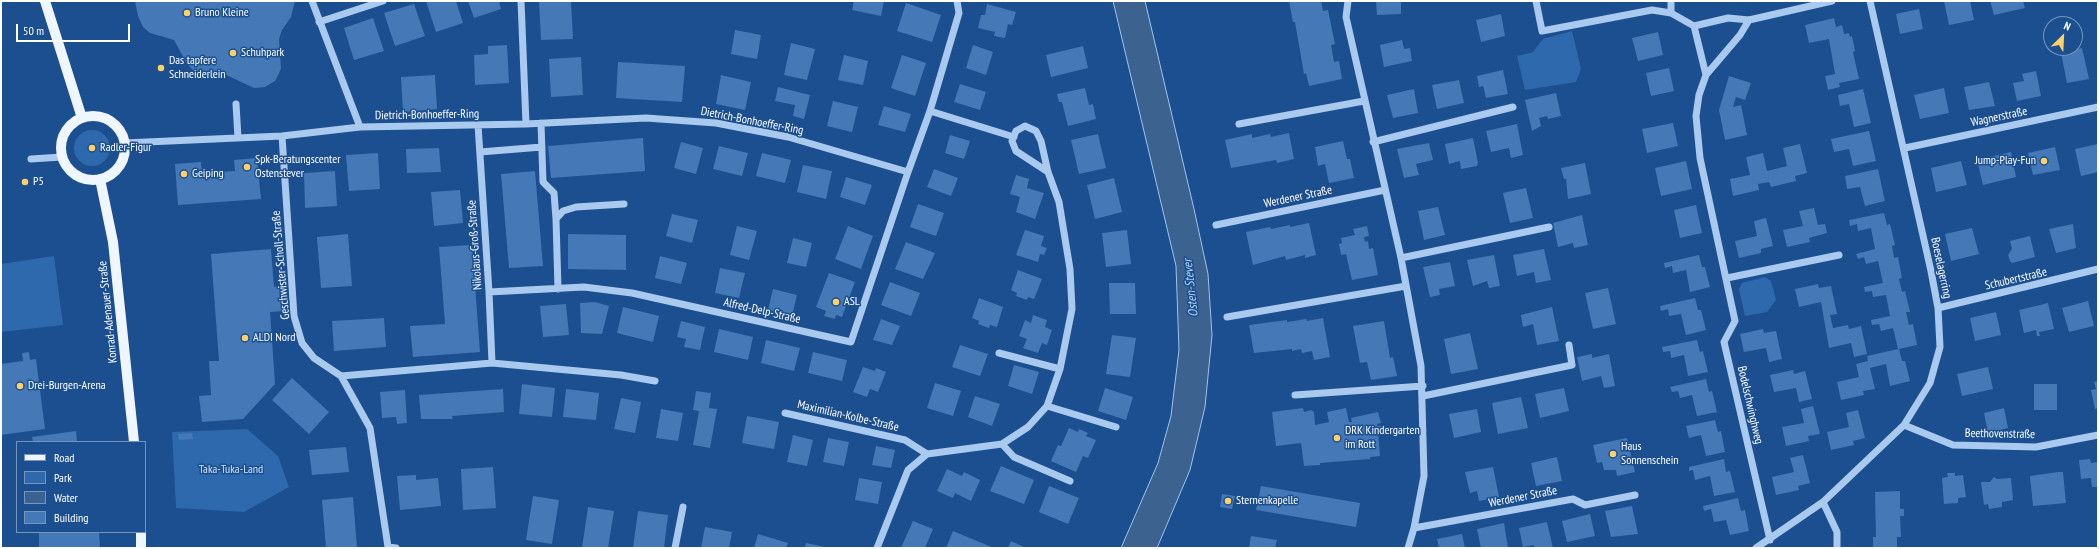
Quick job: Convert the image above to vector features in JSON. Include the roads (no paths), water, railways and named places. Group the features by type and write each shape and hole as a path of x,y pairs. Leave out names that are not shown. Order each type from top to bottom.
{"main road":[{"path":"45,1 82,118"},
{"path":"97,117 114,125 121,133 124,143 124,155 119,166 111,175 100,180 88,180 76,176 68,168 62,157 61,144 65,132 72,124 82,118 97,117"},
{"name":"Konrad-Adenauer-Straße","path":"100,180 113,242 134,441"},
{"path":"141,533 142,548"}],"street":[{"name":"Dietrich-Bonhoeffer-Ring","path":"312,1 360,127"},
{"path":"319,22 383,1"},
{"path":"521,1 526,124"},
{"path":"908,172 930,111 959,14 957,1"},
{"path":"1348,1 1346,17 1400,258 1419,352 1423,396 1424,476 1414,528 1408,548"},
{"path":"1536,1 1542,31 1652,10 1670,13 1694,26 1728,18 1749,20 1832,1"},
{"path":"1670,13 1671,1"},
{"name":"Boeselagerring","path":"1756,548 1770,540 1823,502 1904,425 1930,383 1940,347 1938,308 1905,148 1870,1"},
{"name":"Bodelschwinghweg","path":"1749,20 1740,35 1706,75 1699,95 1696,116 1700,158 1727,278 1735,321 1724,342 1770,540"},
{"path":"1694,26 1706,75"},
{"path":"1239,124 1364,101"},
{"path":"236,104 238,138"},
{"path":"1373,142 1513,107"},
{"name":"Wagnerstraße","path":"1905,148 2098,108"},
{"path":"930,111 1014,137"},
{"name":"Dietrich-Bonhoeffer-Ring","path":"282,136 360,127 526,124 646,118 716,123 788,137 908,172"},
{"path":"541,123 544,182 554,193 558,289"},
{"name":"Nikolaus-Groß-Straße","path":"478,125 489,292 492,364"},
{"path":"877,548 908,470 927,454 1002,444 1028,427 1047,406 1060,370 1072,309 1070,269 1059,202 1048,172 1041,141 1036,131 1025,126 1016,131 1012,142 1016,151 1048,172"},
{"path":"124,143 282,136"},
{"name":"Geschwister-Scholl-Straße","path":"282,136 294,316 302,342 314,358 341,376 370,428 388,548 396,548"},
{"path":"480,152 542,146"},
{"path":"31,159 62,157"},
{"name":"Alfred-Delp-Straße","path":"489,292 584,287 632,293 851,342 908,172"},
{"name":"Werdener Straße","path":"1216,225 1385,190"},
{"path":"556,219 563,211 576,207 624,204"},
{"path":"1400,258 1549,227"},
{"path":"1727,278 1839,255"},
{"name":"Schubertstraße","path":"1938,308 2098,269"},
{"path":"1227,317 1406,286"},
{"path":"1423,396 1572,365 1569,345"},
{"path":"999,353 1060,370"},
{"path":"341,376 492,364 622,374 655,381"},
{"path":"1295,395 1422,386"},
{"path":"1047,406 1116,427"},
{"name":"Maximilian-Kolbe-Straße","path":"785,413 906,440 927,454"},
{"name":"Beethovenstraße","path":"1904,425 1953,445 2036,446 2098,435"},
{"path":"1002,444 1014,456 1070,481"},
{"name":"Werdener Straße","path":"1414,528 1573,499 1585,505 1635,495"},
{"path":"1823,502 1837,532 1837,548"},
{"path":"675,548 683,507"}],"water":[{"name":"Osten-Stever","path":"1113,1 1145,1 1208,274 1212,335 1205,407 1190,470 1157,548 1121,548 1158,463 1171,416 1179,350 1176,266"}],"place":[{"name":"Bruno Kleine","path":"187,13"},
{"name":"Schuhpark","path":"233,53"},
{"name":"Das tapfere Schneiderlein","path":"161,68"},
{"name":"Radler-Figur","path":"92,148"},
{"name":"Jump-Play-Fun","path":"2044,161"},
{"name":"Spk-Beratungscenter Ostenstever","path":"247,167"},
{"name":"Geiping","path":"184,174"},
{"name":"P5","path":"25,182"},
{"name":"ASL","path":"836,302"},
{"name":"ALDI Nord","path":"245,338"},
{"name":"Drei-Burgen-Arena","path":"20,386"},
{"name":"DRK Kindergarten im Rott","path":"1337,438"},
{"name":"Haus Sonnenschein","path":"1613,454"},
{"name":"Sternenkapelle","path":"1228,501"}],"park label":[{"name":"Taka-Tuka-Land","path":"231,470"}]}
